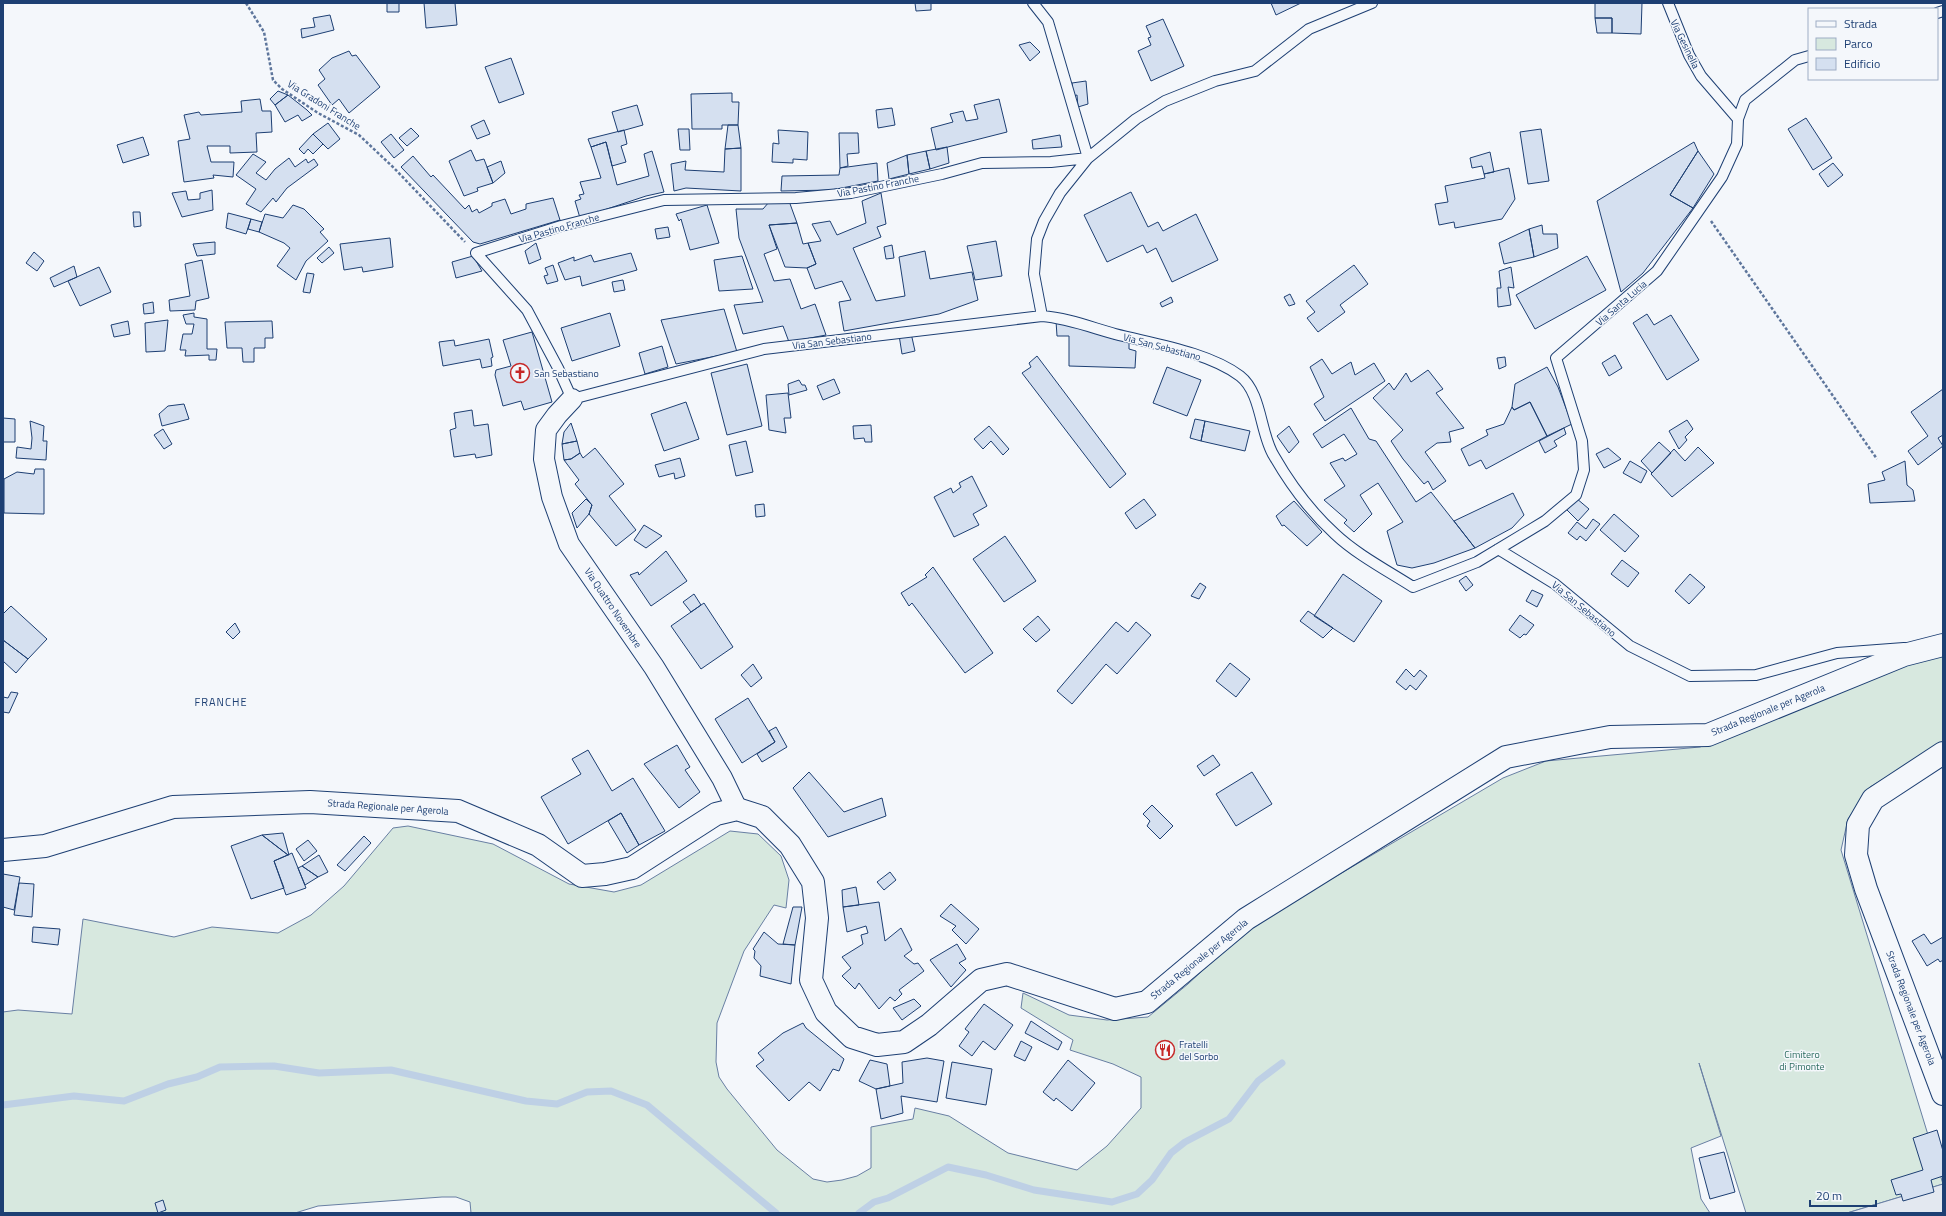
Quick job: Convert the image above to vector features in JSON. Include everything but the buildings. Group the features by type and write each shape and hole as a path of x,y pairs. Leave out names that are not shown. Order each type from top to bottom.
{"main road":[{"name":"Strada Regionale per Agerola","path":"3,850 45,846 173,807 310,802 458,811 538,845 582,876 605,874 632,868 716,814 737,809 762,817 790,845 814,882 817,918 811,980 826,1012 852,1037 877,1045 904,1042 929,1025 981,980 1007,974 1115,1009 1146,1002 1246,919 1506,757 1610,737 1708,735 1904,655 1943,644"},
{"name":"Strada Regionale per Agerola","path":"1943,752 1873,799 1858,825 1856,855 1866,889 1943,1094"}],"street":[{"name":"Via Quattro Novembre","path":"572,399 557,415 546,430 544,459 552,497 569,544 654,667 722,778 737,809"}],"lane":[{"path":"1033,3 1048,22 1088,158"},
{"path":"1042,316 1034,274 1037,239 1044,222 1060,193 1088,158 1136,119 1165,102 1215,81 1255,71 1309,29 1372,3"},
{"name":"Via Gesinella","path":"1668,3 1689,55 1701,76 1738,119"},
{"name":"Via Santa Lucia","path":"1498,549 1544,521 1576,495 1584,470 1582,441 1556,358 1657,271 1722,177 1737,144 1738,119 1745,100 1796,60 1808,56"},
{"name":"Via Pastino Franche","path":"476,253 561,226 664,200 796,198 851,193 942,174 982,163 1051,162 1088,158"},
{"path":"476,253 527,310 558,368 572,399"},
{"name":"Via San Sebastiano","path":"572,399 764,349 1042,316 1060,317 1099,330 1184,351 1211,360 1241,376 1252,390 1272,454 1314,513 1336,535 1413,587 1477,562 1498,549 1555,584 1630,646 1690,676 1756,675 1837,653 1943,644"}],"path":[{"name":"Via Gradoni Franche","path":"246,3 264,32 273,80 282,89 312,109 359,135 394,168 476,253"},
{"path":"1701,206 1877,459"}],"green space":[{"name":"Cimitero di Pimonte","path":"1943,652 1943,743 1870,787 1848,819 1841,850 1943,1184 1847,1213 1746,1213 1699,1063 1721,1136 1691,1148 1701,1199 1710,1213 471,1213 470,1202 456,1197 442,1197 318,1206 295,1213 3,1213 3,1012 18,1010 72,1014 83,919 174,937 212,927 278,933 311,915 344,886 393,828 408,826 493,844 569,884 614,892 641,885 730,831 758,834 781,856 789,880 786,908 774,905 744,951 717,1023 716,1062 719,1077 727,1089 777,1150 813,1179 827,1182 857,1176 871,1168 871,1127 913,1119 915,1108 949,1116 1008,1153 1077,1170 1107,1146 1141,1108 1141,1077 1113,1064 1070,1050 1073,1040 1021,1008 1023,993 1069,1015 1107,1020 1148,1017 1188,984 1248,928 1503,778 1546,761 1700,747 1740,733 1859,683"}],"shaded area":[{"path":"1943,1184 1943,1213 1847,1213"}],"waterway":[{"path":"859,1213 874,1202 888,1198 948,1167 986,1175 1034,1190 1112,1202 1137,1194 1152,1180 1171,1153 1185,1142 1229,1119 1258,1081 1282,1063"},
{"path":"3,1105 74,1096 124,1101 168,1084 197,1077 220,1067 274,1066 319,1073 391,1070 526,1101 557,1104 587,1092 611,1091 647,1105 776,1213"}],"place":[{"name":"San Sebastiano","path":"520,373"},
{"name":"Fratelli del Sorbo","path":"1165,1050"}],"district":[{"name":"FRANCHE","path":"221,702"}]}
